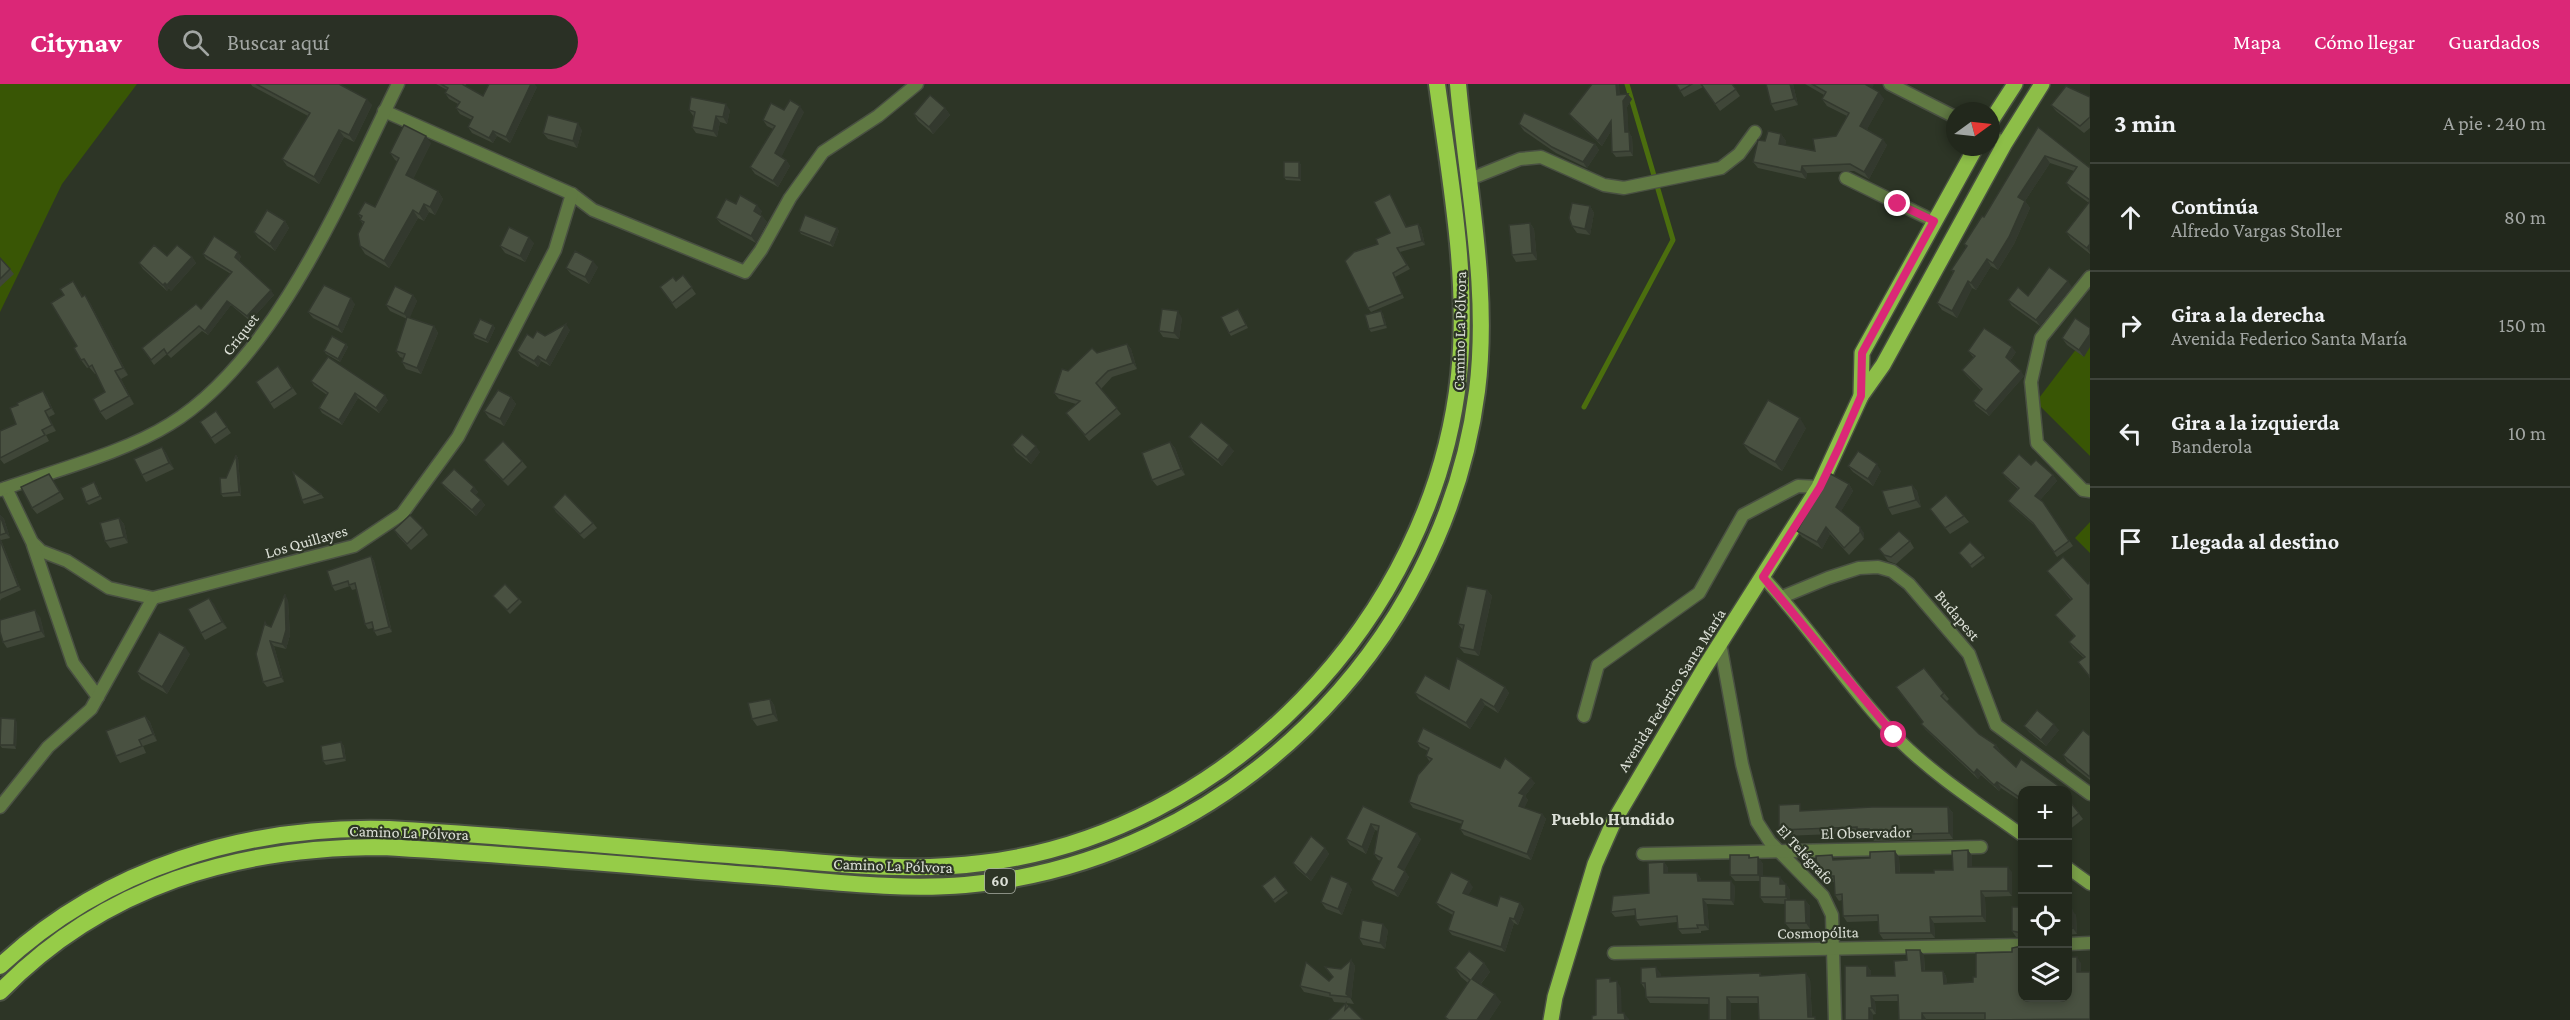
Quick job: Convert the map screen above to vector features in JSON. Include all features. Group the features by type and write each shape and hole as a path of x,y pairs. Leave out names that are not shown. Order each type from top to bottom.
{"highway":[{"name":"Camino La Pólvora","path":"0,966 57,919 131,878 211,848 290,832 389,829 869,866 955,866 1014,858 1074,842 1138,816 1201,782 1244,753 1276,726 1338,661 1390,583 1429,500 1454,408 1459,368 1462,307 1457,232 1437,84"},
{"name":"Camino La Pólvora","path":"0,992 62,938 96,916 140,893 214,866 294,851 383,847 880,885 934,887 1000,881 1053,870 1109,852 1162,830 1239,784 1306,728 1365,663 1403,606 1422,572 1454,493 1477,390 1480,290 1470,179 1458,84"}],"main road":[{"path":"2000,107 2015,84"},
{"name":"Avenida Federico Santa María","path":"2000,136 2042,84"},
{"name":"Avenida Federico Santa María","path":"1861,396 1862,353 1971,156"},
{"name":"Avenida Federico Santa María","path":"1551,1020 1555,997 1595,864 1614,821 1642,770 1720,643 1820,487 1861,396 1891,350 1989,156"},
{"path":"1871,336 1879,348 1891,350"},
{"path":"1763,577 1782,597 1867,704 1904,744 1939,775 2018,832"},
{"path":"2072,871 2090,884"}],"street":[{"name":"Criquet","path":"3,489 151,435 186,414 216,389 272,320 330,223 398,84"},
{"path":"384,111 572,194 592,210 745,272 761,250 790,198 823,152 878,116 917,84"},
{"path":"1890,84 1946,112"},
{"path":"1470,179 1532,157 1550,160 1604,185 1624,188 1721,168 1739,154 1755,132"},
{"path":"1846,178 1934,221"},
{"name":"Los Quillayes","path":"32,542 41,551 67,561 109,588 153,598 354,546 402,514 458,437 555,250 572,194"},
{"path":"2090,277 2041,338 2031,382 2037,443 2083,490 2090,491"},
{"path":"1584,716 1599,665 1699,593 1743,515 1798,486 1820,487"},
{"path":"3,489 32,542 73,663 98,697"},
{"name":"Budapest","path":"1782,597 1859,568 1878,567 1892,571 1908,584 1969,654 1996,725 2090,794"},
{"path":"0,807 48,747 90,709 153,598"},
{"name":"El Telégrafo","path":"1720,643 1752,809 1763,833 1816,889 1832,915 1835,1020"},
{"name":"El Observador","path":"1643,854 1981,847"},
{"path":"2072,944 2090,943"},
{"name":"Cosmopólita","path":"1614,953 2018,945"}],"green space":[{"path":"0,84 137,84 62,184 0,312"},
{"path":"2090,331 2090,456 2036,402"},
{"path":"2090,522 2090,553 2075,538"}],"building":[{"path":"256,84 339,84 367,99 349,135 339,130 314,177 282,159 310,113"},
{"path":"441,84 462,84 483,96 489,84 531,84 506,137 493,131 489,138 468,127 473,117 456,108 460,102 445,93 448,88"},
{"path":"1592,84 1616,84 1617,95 1628,94 1623,101 1625,132 1629,132 1630,151 1612,152 1611,121 1598,141 1569,114"},
{"path":"1676,84 1692,84 1680,91"},
{"path":"1701,84 1732,84 1736,89 1715,104"},
{"path":"1766,84 1790,84 1794,99 1771,104"},
{"path":"1812,84 1865,84 1879,92 1860,126 1883,139 1864,172 1850,164 1802,166 1801,172 1753,162 1758,140 1765,141 1768,131 1781,134 1779,144 1815,151 1813,139 1836,136 1849,113 1822,99 1826,92"},
{"path":"2066,86 2090,97 2090,117 2080,126 2051,105"},
{"path":"930,95 945,108 929,127 914,114"},
{"path":"691,97 726,104 723,117 716,116 713,131 692,127 695,112 689,110"},
{"path":"790,100 800,106 775,153 786,160 773,181 750,167 775,126 763,120 771,103 784,110"},
{"path":"1524,113 1595,144 1583,162 1552,147 1519,124"},
{"path":"548,115 578,123 573,141 543,133"},
{"path":"404,125 426,136 406,175 438,191 430,207 424,204 419,214 413,210 384,261 360,246 358,234 364,222 360,220 362,216 358,214 365,202 375,207 399,158 390,153"},
{"path":"2038,127 2090,168 2090,200 2066,183 2077,167 2045,156 2018,197 2025,201 2009,237 1993,263 1987,259 1971,283 1968,281 1952,311 1937,303 1954,271 1951,270 1967,246 1964,244 1982,216 1984,217"},
{"path":"1284,162 1299,162 1299,178 1284,177"},
{"path":"1390,194 1406,227 1418,224 1422,241 1397,248 1407,265 1393,273 1402,294 1368,308 1345,261 1354,252 1378,244 1376,239 1390,233 1374,202"},
{"path":"740,195 757,205 754,211 762,216 751,236 716,218 726,199 736,204"},
{"path":"2090,201 2090,244 2087,248 2066,232"},
{"path":"1572,203 1590,206 1585,229 1572,226 1569,218"},
{"path":"267,210 285,221 270,244 254,232"},
{"path":"805,215 837,228 830,243 799,231"},
{"path":"1530,223 1532,253 1512,255 1509,225"},
{"path":"509,227 529,237 520,256 500,246"},
{"path":"214,236 238,252 235,257 271,290 247,316 227,301 205,331 199,326 167,354 164,349 151,360 142,348 196,304 201,309 232,272 203,254"},
{"path":"154,245 167,256 177,245 192,257 167,285 165,283 163,285 139,263"},
{"path":"575,251 593,261 585,277 566,268"},
{"path":"0,258 10,269 0,279"},
{"path":"2049,267 2068,281 2036,320 2008,300 2018,287 2028,296"},
{"path":"683,275 692,287 672,303 660,287 673,277 676,281"},
{"path":"73,281 82,297 85,295 123,368 115,371 129,396 100,412 93,399 105,392 92,365 89,367 84,359 81,360 74,348 77,346 51,303 64,295 60,289"},
{"path":"324,285 351,298 338,327 308,312"},
{"path":"395,286 413,295 404,314 386,305"},
{"path":"1162,309 1178,311 1174,333 1159,331"},
{"path":"1238,309 1246,325 1229,333 1221,317"},
{"path":"1381,311 1385,325 1369,329 1365,315"},
{"path":"407,317 434,326 417,368 402,362 405,354 396,351"},
{"path":"2075,318 2090,328 2090,334 2079,350 2062,338"},
{"path":"480,319 493,325 486,340 473,334"},
{"path":"566,324 546,361 538,356 534,361 517,351 527,334 533,338 537,331 545,336"},
{"path":"1984,328 2012,347 2006,357 2021,371 1986,411 1973,401 1982,389 1962,370 1975,356 1968,351"},
{"path":"332,336 346,344 338,359 324,351"},
{"path":"1127,344 1133,363 1108,371 1096,383 1117,408 1085,435 1066,413 1080,401 1054,393 1062,369 1068,371 1092,348 1097,353"},
{"path":"328,357 385,395 376,408 355,393 339,420 319,408 328,393 311,381"},
{"path":"278,366 292,388 270,403 256,382"},
{"path":"498,390 511,397 500,419 484,411"},
{"path":"43,391 51,408 45,411 52,425 42,430 45,435 0,458 0,431 16,424 10,408"},
{"path":"1768,400 1800,418 1775,462 1743,444"},
{"path":"216,411 227,427 211,438 200,422"},
{"path":"1201,422 1229,445 1218,460 1189,437"},
{"path":"1022,434 1036,446 1026,457 1012,445"},
{"path":"503,441 522,461 503,480 484,460"},
{"path":"1170,442 1181,469 1152,480 1142,453"},
{"path":"162,447 169,463 142,475 134,459"},
{"path":"1858,451 1877,464 1868,479 1848,466"},
{"path":"2019,454 2031,465 2036,460 2053,475 2035,496 2043,502 2069,541 2054,552 2033,523 2008,501 2019,488 2002,473"},
{"path":"236,455 239,492 221,494 220,478 226,478"},
{"path":"454,469 474,487 471,491 481,500 472,510 441,483"},
{"path":"293,472 321,494 302,500"},
{"path":"1829,473 1849,484 1836,507 1860,527 1860,532 1844,548 1826,527 1817,542 1797,531"},
{"path":"49,474 60,492 32,508 21,487"},
{"path":"94,482 100,496 86,502 81,488"},
{"path":"1912,485 1916,500 1888,508 1882,491"},
{"path":"565,494 593,523 580,534 553,507"},
{"path":"1946,495 1964,516 1945,528 1930,509"},
{"path":"0,515 6,533 0,535"},
{"path":"410,515 423,528 407,544 394,530"},
{"path":"119,518 124,537 105,541 100,523"},
{"path":"1899,531 1910,541 1891,557 1884,555 1879,549"},
{"path":"0,540 18,586 0,593"},
{"path":"1970,542 1983,555 1970,565 1959,553"},
{"path":"371,556 389,627 374,631 372,622 365,624 355,583 349,585 348,581 332,586 327,571"},
{"path":"2063,557 2088,584 2090,582 2090,677 2078,662 2085,657 2069,642 2075,636 2055,615 2072,599 2047,571"},
{"path":"505,584 519,599 507,610 493,596"},
{"path":"1467,586 1487,590 1474,650 1459,647 1464,625 1458,624"},
{"path":"285,594 286,630 282,644 270,641 281,677 263,682 256,654 265,622 271,627"},
{"path":"209,598 222,622 201,633 188,609"},
{"path":"35,610 41,631 3,642 0,620"},
{"path":"159,632 185,647 162,687 137,672"},
{"path":"1457,658 1505,687 1494,707 1481,699 1466,723 1415,693 1425,675 1449,689"},
{"path":"1924,668 1944,693 1941,696 1979,734 1996,745 1994,747 2016,767 2021,759 2058,786 2018,786 2018,796 1997,782 1994,785 1977,769 1974,773 1921,724 1923,722 1896,687"},
{"path":"770,699 773,714 752,719 748,703"},
{"path":"2037,710 2054,724 2041,740 2024,726"},
{"path":"145,716 153,734 139,740 142,746 116,756 106,731"},
{"path":"1,718 15,719 14,745 0,745"},
{"path":"1423,728 1500,768 1505,758 1531,778 1519,793 1524,795 1519,806 1542,814 1527,854 1460,829 1463,821 1409,802 1418,775 1432,759 1426,756 1429,748 1417,742"},
{"path":"2083,730 2090,736 2090,777 2063,755"},
{"path":"341,742 344,758 323,761 321,746"},
{"path":"1800,804 1800,811 1872,807 1948,807 1949,833 1869,835 1869,829 1857,829 1857,827 1779,830 1779,805"},
{"path":"2072,804 2079,813 2072,818"},
{"path":"1363,806 1417,833 1398,867 1405,871 1394,891 1371,880 1382,858 1374,854 1379,826 1371,824 1362,847 1346,839"},
{"path":"1311,836 1325,848 1306,875 1293,863"},
{"path":"1968,850 1968,867 2008,867 2008,891 1981,891 1982,916 1930,917 1931,933 1879,933 1878,915 1843,916 1842,894 1835,895 1834,876 1822,876 1817,868 1816,856 1832,855 1833,860 1870,858 1870,852 1895,851 1896,873 1934,873 1934,870 1953,870 1952,851"},
{"path":"1730,855 1758,857 1758,875 1730,875"},
{"path":"1664,862 1664,873 1697,873 1698,881 1731,881 1731,900 1703,899 1705,925 1697,925 1698,928 1678,929 1677,916 1636,920 1635,909 1611,912 1613,896 1649,893 1648,863"},
{"path":"1451,872 1469,881 1463,893 1497,906 1500,896 1520,903 1514,919 1510,918 1501,947 1448,930 1454,912 1436,903"},
{"path":"1275,876 1286,890 1273,900 1262,886"},
{"path":"1331,876 1348,883 1338,909 1321,902"},
{"path":"1760,876 1780,877 1780,884 1786,884 1786,897 1760,897"},
{"path":"1785,900 1805,900 1806,923 1785,923"},
{"path":"2012,907 2018,907 2018,932 2012,931"},
{"path":"1362,920 1383,924 1380,943 1359,938"},
{"path":"2018,947 2018,1002 2072,1002 2072,957 2077,957 2077,972 2090,972 2090,1019 1985,1020 1985,1013 1922,1013 1922,1020 1899,1020 1898,995 1871,996 1872,1008 1869,1008 1869,1020 1845,1020 1845,966 1867,966 1867,976 1895,976 1894,961 1907,960 1906,950 1920,950 1922,971 1943,971 1944,984 1973,982 1973,977 1976,977 1976,953 2012,952 2012,948"},
{"path":"1469,951 1484,963 1472,979 1495,994 1477,1020 1449,1020 1445,1017 1470,980 1455,968"},
{"path":"1351,960 1346,994 1350,997 1330,995 1330,993 1300,986 1306,962 1329,981 1333,977 1325,967 1341,969"},
{"path":"1656,967 1657,977 1806,973 1808,1017 1815,1017 1815,1020 1759,1020 1758,997 1727,997 1727,1020 1709,1020 1709,998 1646,997 1645,983 1641,983 1641,968"},
{"path":"1610,978 1610,982 1617,981 1618,1013 1624,1013 1625,1020 1592,1020 1592,1016 1596,1015 1596,979"},
{"path":"1346,1003 1345,1010 1349,1006 1363,1020 1329,1020"}],"waterway":[{"path":"1584,407 1673,240 1627,84"}],"district":[{"name":"Pueblo Hundido","path":"1613,819"}],"route":[{"path":"1894,735 1763,577 1820,487 1861,396 1862,353 1934,221 1898,204"}]}
